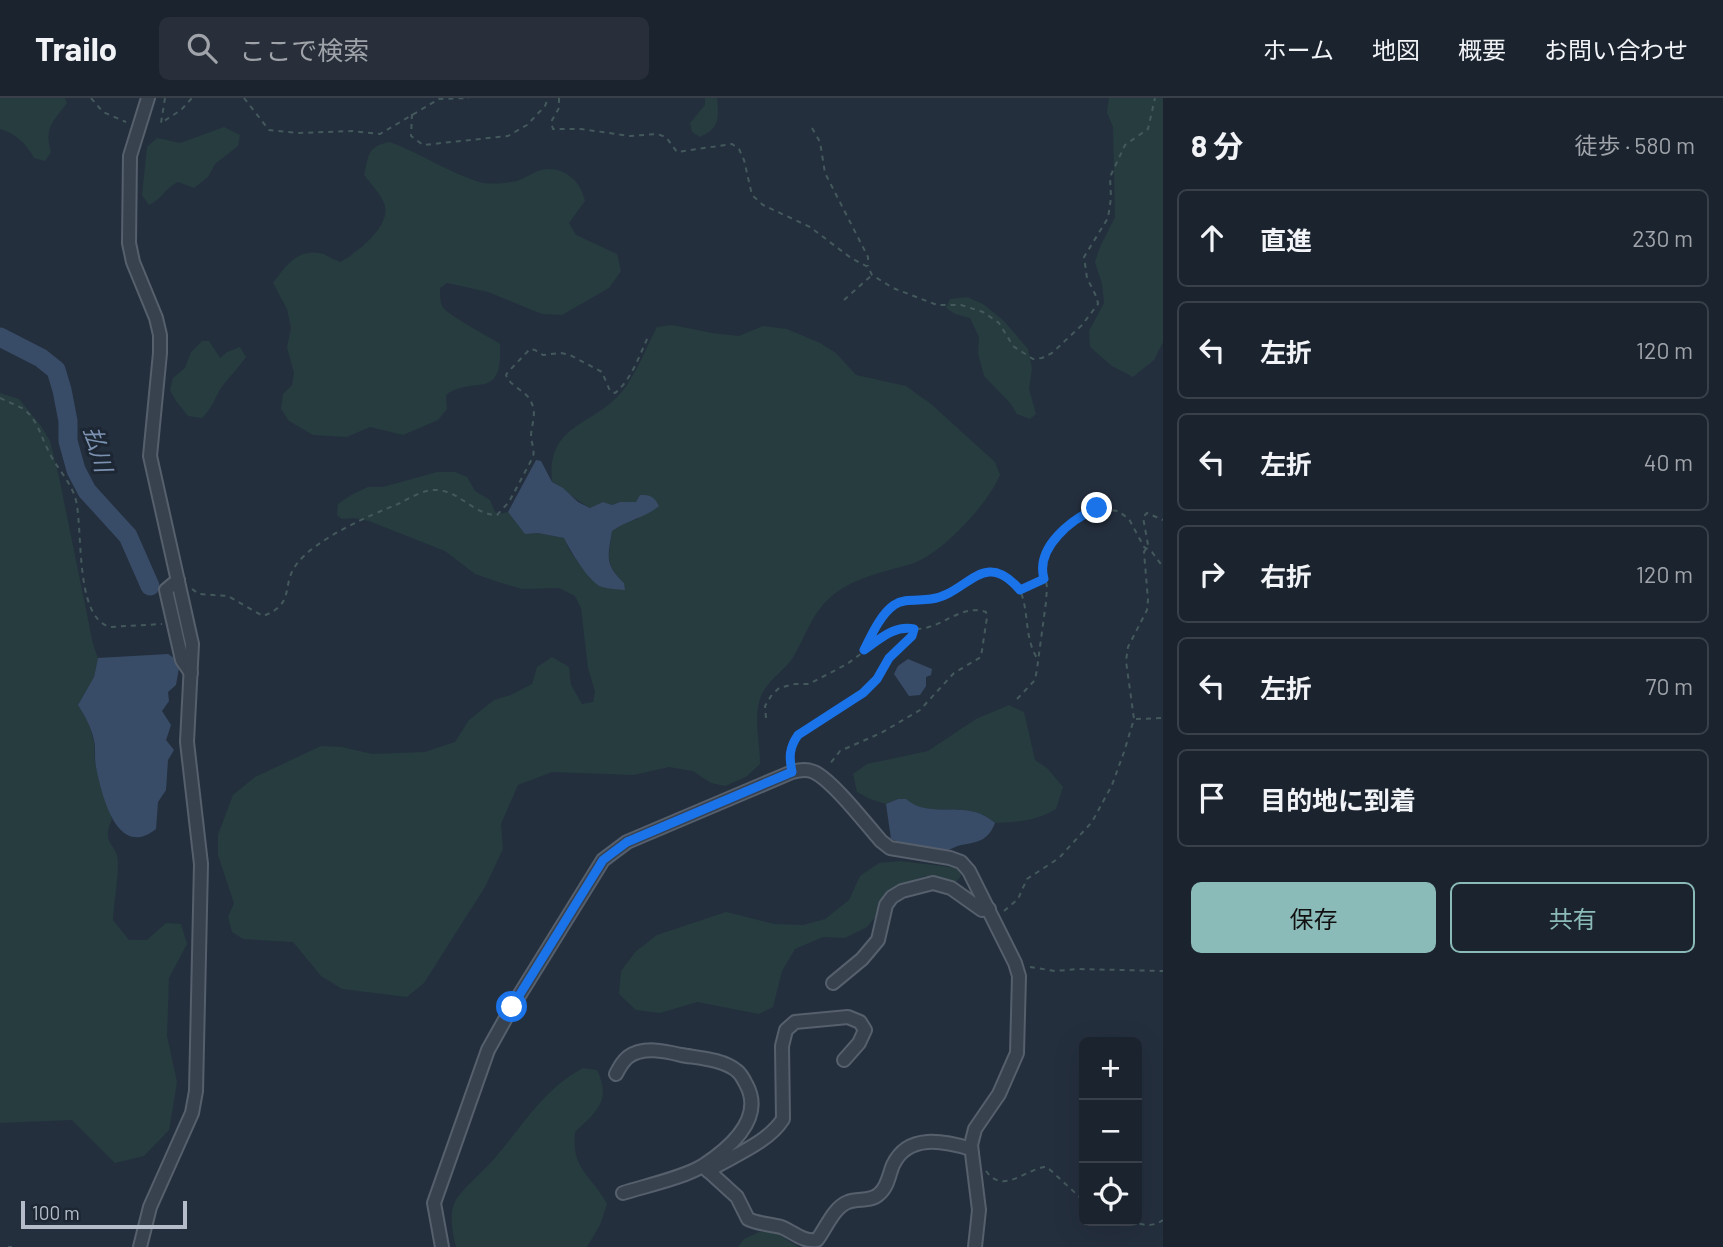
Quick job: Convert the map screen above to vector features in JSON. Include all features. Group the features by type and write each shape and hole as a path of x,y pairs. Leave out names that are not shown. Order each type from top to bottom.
{"street":[{"path":"140,1247 150,1207 192,1112 196,1091 201,864 187,742 191,644 149,456 160,335 156,318 133,262 129,243 128,171 149,98"},
{"path":"178,580 166,590 182,660 191,673"},
{"path":"442,1247 434,1203 488,1050 603,860 627,842 792,772 808,770 821,776 890,848 961,862 969,871 1015,963 1019,976 1017,1053 999,1094 975,1129 971,1149 979,1210 975,1247"},
{"path":"833,982 862,959 878,940 886,905 902,891 933,883 951,888 991,913"},
{"path":"623,1193 705,1169 762,1140 777,1128 783,1119 782,1046 786,1030 795,1022 848,1017 860,1022 865,1030 859,1043 844,1060"},
{"path":"616,1074 628,1057 637,1052 657,1050 722,1063 738,1071 751,1094 753,1112 748,1124 705,1169"},
{"path":"705,1169 737,1197 748,1219 783,1228 811,1241 817,1240 845,1203 870,1199 879,1194 902,1151 930,1141 971,1149"}],"path":[{"path":"91,98 109,117 139,126"},
{"path":"165,98 160,123 181,110 192,98"},
{"path":"244,98 269,130 380,134 439,99 469,98"},
{"path":"412,114 411,136 423,145 444,145 508,136 527,125 545,106 548,98"},
{"path":"559,98 559,108 551,122 553,129 581,129 630,136 657,134 666,137 677,152 732,144 739,149 744,160 752,195 763,205 810,227 851,258 868,267"},
{"path":"812,128 820,142 825,173 868,257 868,267 872,275 911,297 937,305 971,307 983,312 999,323 1013,346 1033,359 1052,353 1082,326 1097,304 1097,298 1087,278 1084,257 1108,218 1110,177 1125,145 1147,129 1155,98"},
{"path":"844,300 872,275"},
{"path":"178,580 184,580 199,594 228,596 264,615 275,611 287,598 294,568 300,560 315,547 373,513 423,492 438,490 460,498 489,515 497,515 509,502 533,457 534,450 531,435 535,422 534,411 529,398 508,380 508,372 530,349 543,355 561,353 602,372 610,391 615,393 631,373 648,337"},
{"path":"0,398 24,409 31,416 75,498 79,555 87,594 99,619 110,627 174,623"},
{"path":"1017,699 1034,680 1046,602 1043,563 1053,540 1085,513 1097,508 1118,511 1129,519 1146,549 1152,552 1163,567"},
{"path":"991,913 1013,906 1027,879 1059,858 1092,822 1112,785 1134,719 1126,661 1136,629 1147,610 1144,552 1148,545 1143,517 1147,513 1163,520"},
{"path":"864,650 883,617 895,604 944,595 974,576 991,571 1007,575 1020,590 1026,606 1028,641 1038,660"},
{"path":"1020,590 1044,579"},
{"path":"766,718 765,706 779,688 809,684 825,677 892,631 903,627 928,629 969,610 986,612 981,657 954,673 920,710 881,733 840,751 821,776"},
{"path":"792,772 789,759 791,746 798,735 863,693 877,679 889,658 912,636 914,629"},
{"path":"1134,719 1163,719"},
{"path":"1015,963 1055,971 1163,971"},
{"path":"984,1168 990,1177 1003,1182 1022,1178 1041,1167 1048,1167 1079,1196"},
{"path":"1142,1226 1155,1225 1163,1220"}],"green space":[{"path":"0,98 65,98 67,103 49,131 51,152 45,161 34,158 20,140 0,129"},
{"path":"705,98 717,98 718,117 715,126 700,137 692,132 690,123 705,105"},
{"path":"1109,98 1163,98 1163,342 1154,360 1133,377 1112,366 1090,347 1089,331 1104,303 1102,284 1095,262 1115,217 1113,127 1107,112"},
{"path":"224,127 240,135 238,146 215,164 208,177 194,188 178,182 149,205 142,195 147,147 157,138 180,143"},
{"path":"390,142 483,183 517,181 543,169 567,174 580,188 585,201 569,223 576,235 617,254 621,271 609,288 562,315 542,314 488,292 447,283 440,288 440,299 445,310 500,344 500,362 492,381 456,389 446,395 447,409 438,420 403,435 370,427 347,437 313,435 289,421 281,409 283,394 292,385 294,373 287,347 291,328 287,309 273,283 298,257 319,253 340,262 379,229 385,211 384,203 364,175 370,152 377,146"},
{"path":"967,297 983,304 1004,321 1028,349 1032,368 1029,389 1036,414 1030,419 1017,414 984,376 978,353 979,337 970,318 946,308 950,299"},
{"path":"672,325 739,336 763,326 787,329 820,343 836,353 856,375 906,386 931,404 995,462 1000,475 974,514 936,550 911,564 850,584 825,603 792,658 762,694 757,713 760,764 746,777 725,786 711,783 693,771 669,767 634,775 552,772 518,785 501,824 503,849 485,887 424,983 407,997 342,989 321,976 293,942 243,939 232,932 228,917 234,903 218,855 218,835 233,795 255,777 321,746 342,747 372,754 425,752 455,742 469,720 494,700 532,684 537,667 552,657 569,667 571,685 582,704 593,702 595,692 588,668 581,608 575,596 559,588 522,589 475,574 445,551 369,521 342,519 337,515 338,504 368,487 383,487 437,472 455,472 467,477 475,491 490,500 495,512 508,512 525,534 538,533 564,538 570,551 591,579 624,583 613,571 609,560 612,531 623,523 638,519 636,502 612,505 603,502 591,508 552,482 552,462 557,447 566,435 603,409 627,385 657,327"},
{"path":"202,341 209,341 220,358 240,347 246,357 221,388 202,418 188,416 170,390 173,378 185,368 191,352"},
{"path":"0,393 19,399 50,441 98,658 94,677 78,705 88,722 94,742 95,764 112,819 108,834 118,862 113,920 129,940 147,940 166,923 181,924 187,944 169,978 167,1036 177,1082 169,1130 144,1156 115,1163 72,1120 0,1123"},
{"path":"1009,705 1024,712 1035,760 1048,769 1063,787 1056,809 1034,818 995,823 973,811 926,808 898,799 886,804 857,792 853,774 867,764 928,751 976,719"},
{"path":"900,861 958,868 961,876 956,882 925,876 900,884 885,897 881,910 867,927 845,938 823,937 795,949 782,971 773,1007 759,1014 697,1002 660,1013 636,1010 619,994 621,971 636,951 657,935 726,912 774,924 803,925 825,919 849,900 860,876 879,863"},
{"path":"583,1068 597,1070 603,1090 600,1105 575,1132 576,1155 583,1171 607,1204 600,1225 587,1247 456,1247 452,1220 457,1199 544,1098"},
{"path":"761,1231 776,1233 799,1247 738,1247 744,1239"}],"water":[{"path":"536,460 541,461 552,482 590,508 603,502 612,505 636,502 640,495 651,497 657,503 659,506 654,510 612,531 610,565 624,583 625,590 605,588 597,584 580,566 564,538 538,533 525,534 508,512"},
{"path":"168,654 180,662 176,685 168,692 169,701 162,711 171,725 166,740 174,750 168,760 166,790 158,802 156,829 142,836 131,836 121,831 107,808 96,767 93,735 78,705 94,677 98,658"},
{"path":"908,659 932,669 920,695 909,696 894,674 898,666"},
{"path":"906,799 926,808 972,811 995,823 986,837 945,851 918,847 891,839 886,804"}],"waterway":[{"name":"払川","path":"0,337 41,358 56,370 68,421 68,441 76,470 87,491 128,536 150,586"}],"route":[{"path":"512,1007 603,860 612,851 627,842 792,772 789,759 791,746 798,735 863,693 877,679 889,658 912,636 914,629 903,627 892,631 864,650 883,617 895,604 944,595 974,576 991,571 1007,575 1020,590 1031,586 1044,579 1043,563 1053,540 1085,513 1097,508"}]}
